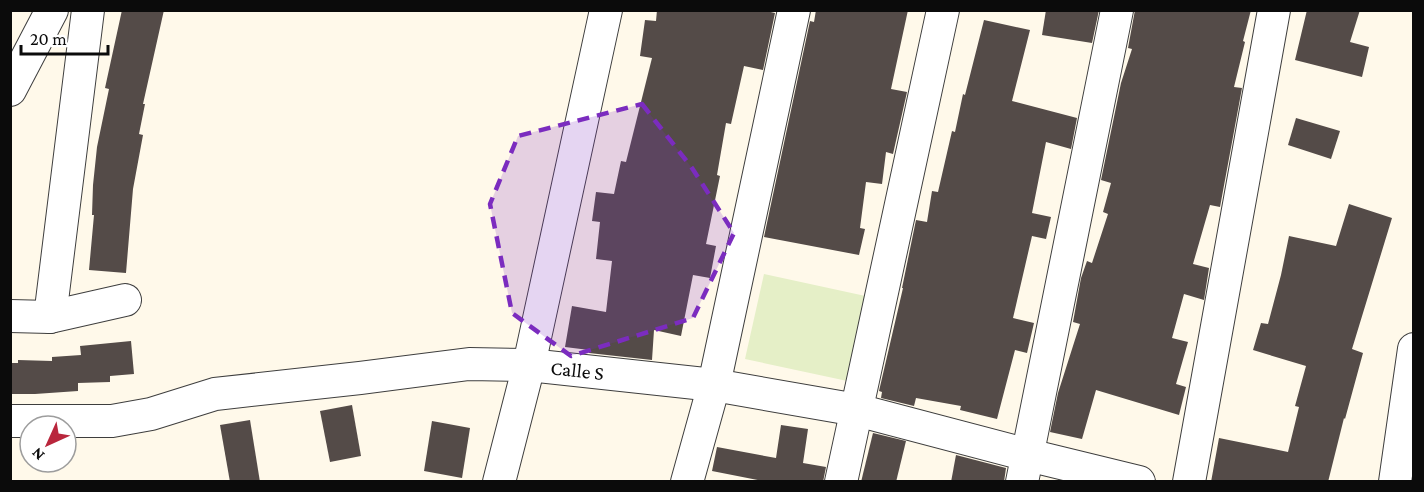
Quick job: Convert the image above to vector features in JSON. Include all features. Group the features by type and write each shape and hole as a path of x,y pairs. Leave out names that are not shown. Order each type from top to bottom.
{"street":[{"path":"10,90 52,10"},
{"path":"50,317 88,10"},
{"path":"500,482 529,365 606,10"},
{"path":"687,482 714,385 794,10"},
{"path":"841,482 943,10"},
{"path":"1025,468 1117,10"},
{"path":"1189,482 1274,10"},
{"path":"10,316 50,317 125,300"},
{"path":"1395,482 1413,349"},
{"name":"Calle S","path":"10,421 112,421 151,414 215,394 469,364 529,365 714,385 857,410 1025,468 1139,482"}],"highlighted area":[{"path":"642,104 692,168 734,233 693,318 571,356 512,313 490,204 518,136"}],"green space":[{"path":"764,274 870,297 852,382 745,359"}],"building":[{"path":"122,10 164,10 143,104 145,104 139,134 143,135 133,189 126,273 89,270 97,147 109,89 105,88"},
{"path":"657,10 762,10 775,13 763,70 744,66 731,124 726,123 717,175 720,176 706,244 716,246 710,278 693,275 681,336 654,330 652,360 589,353 589,350 565,347 572,306 606,312 612,261 596,259 600,222 592,221 596,192 614,194 621,161 626,162 652,58 640,56 645,20 656,21"},
{"path":"816,10 908,10 891,89 907,92 893,154 886,152 882,184 866,182 860,228 865,229 859,255 764,237 810,21 814,22"},
{"path":"1046,10 1099,10 1092,43 1042,35"},
{"path":"1135,10 1251,10 1234,87 1242,88 1220,207 1210,205 1193,264 1209,268 1204,300 1184,294 1172,338 1188,342 1176,384 1186,387 1179,415 1096,390 1082,439 1050,432 1058,393 1080,324 1073,322 1081,278 1087,261 1092,263 1108,214 1103,212 1111,183 1101,180 1121,83 1132,49 1128,48"},
{"path":"1307,10 1360,10 1350,42 1369,47 1362,77 1295,60"},
{"path":"984,20 1030,30 1012,101 1077,118 1071,149 1046,142 1032,213 1051,217 1046,239 1032,236 1013,318 1034,323 1027,353 1015,350 997,419 960,410 961,406 916,398 914,406 881,398 882,392 879,391 916,220 927,222 932,191 938,192 952,131 955,132"},
{"path":"1296,118 1340,131 1331,159 1288,145"},
{"path":"1349,204 1392,218 1352,349 1363,353 1328,482 1211,482 1219,438 1288,452 1299,407 1295,406 1306,366 1253,350 1261,323 1268,324 1289,236 1336,246"},
{"path":"131,341 134,374 110,376 110,382 78,383 78,391 10,394 10,363 18,363 18,360 52,361 52,357 81,355 80,346"},
{"path":"352,405 361,456 330,462 320,411"},
{"path":"250,420 260,482 230,482 220,425"},
{"path":"432,421 470,428 462,478 424,471"},
{"path":"781,425 808,429 803,463 826,467 823,482 768,482 712,471 717,447 776,458"},
{"path":"873,433 906,441 896,482 861,482"},
{"path":"956,455 1006,468 1004,482 951,482"}]}
